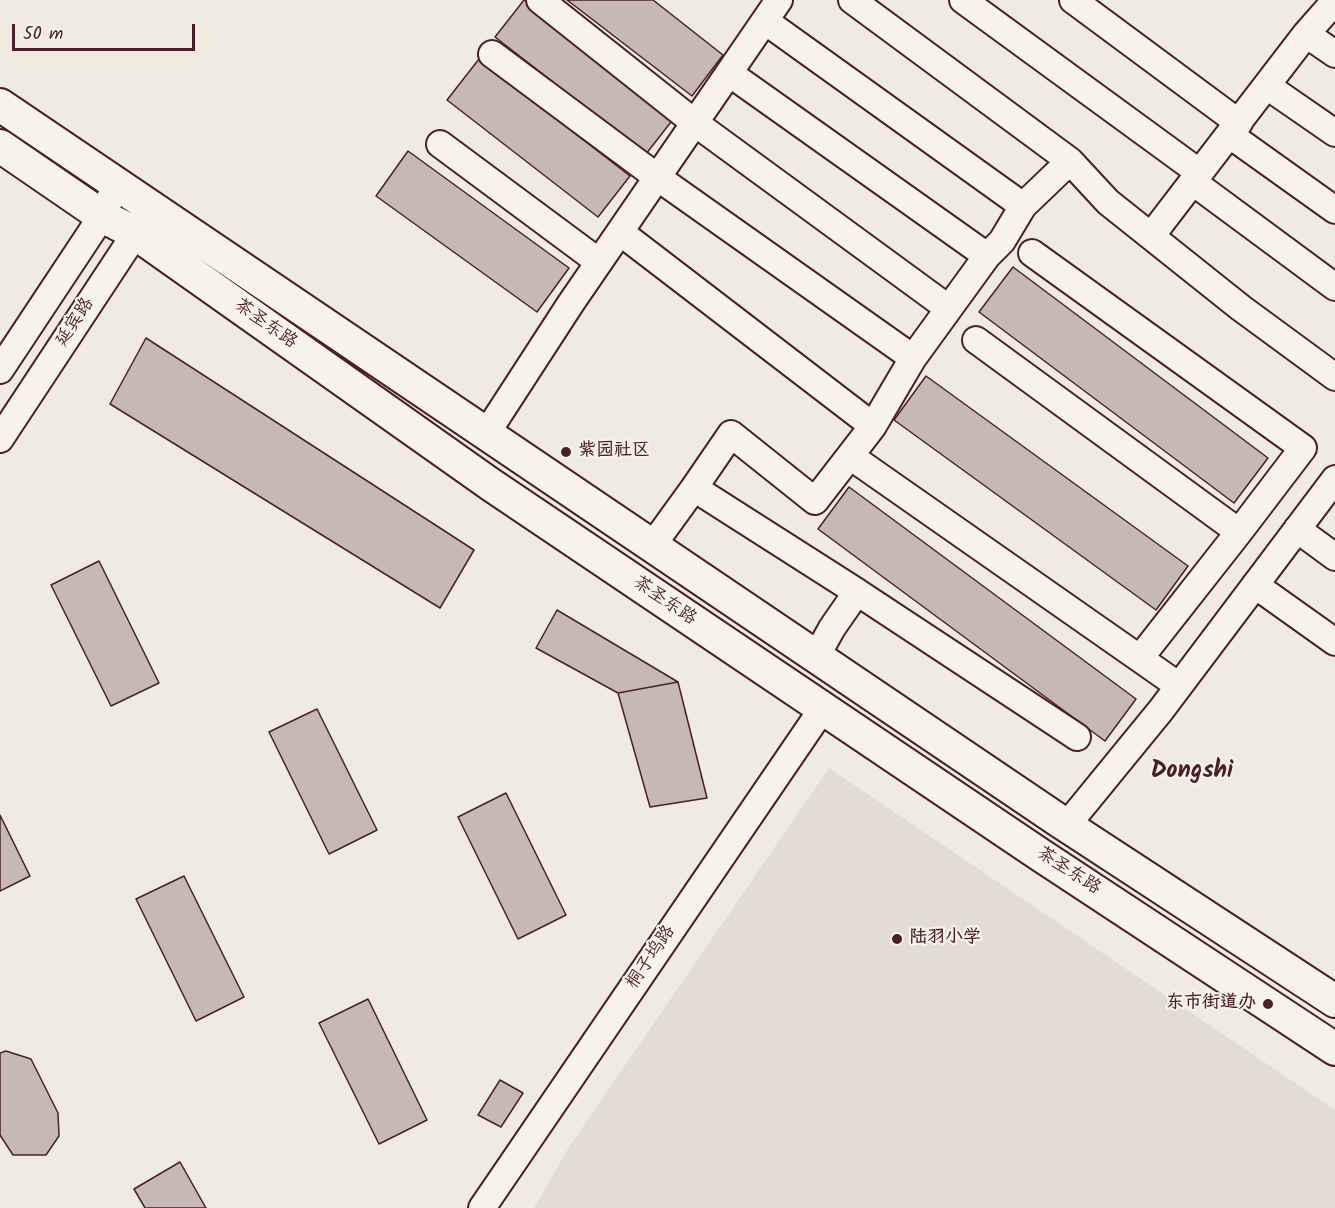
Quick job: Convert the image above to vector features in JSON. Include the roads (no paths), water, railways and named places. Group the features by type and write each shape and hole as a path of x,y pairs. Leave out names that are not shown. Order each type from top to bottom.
{"main road":[{"name":"茶圣东路","path":"0,105 816,657 1335,1001"},
{"name":"茶圣东路","path":"0,146 102,216 135,233 490,484 1335,1049"}],"street":[{"path":"540,0 695,123 948,308"},
{"path":"486,435 599,262 779,0"},
{"path":"852,0 1070,161 1108,202 1241,308 1335,377"},
{"path":"963,0 1335,287"},
{"path":"1073,0 1335,210"},
{"path":"1151,236 1306,34 1335,1"},
{"path":"765,21 1023,206"},
{"path":"1306,34 1335,54"},
{"path":"492,54 657,177 913,358"},
{"path":"729,73 987,256"},
{"path":"1267,86 1335,133"},
{"path":"440,144 599,262"},
{"path":"652,546 731,434 815,501 873,426 913,358 987,256 1002,240 1023,206 1070,161"},
{"name":"延宾路","path":"0,370 102,216 117,183"},
{"name":"延宾路","path":"0,439 153,208"},
{"path":"620,232 873,426"},
{"path":"1032,253 1303,448 1140,658"},
{"path":"976,340 1239,532"},
{"path":"850,456 1179,686"},
{"path":"1067,825 1179,686 1335,479"},
{"path":"694,488 1077,737"},
{"path":"1297,529 1335,557"},
{"path":"1255,585 1335,642"},
{"path":"816,657 832,628 857,592"},
{"name":"桐子坞路","path":"482,1208 823,708"}],"place":[{"name":"紫园社区","path":"566,452"},
{"name":"陆羽小学","path":"897,939"},
{"name":"东市街道办","path":"1268,1004"}],"district":[{"name":"Dongshi","path":"1192,773"}]}
